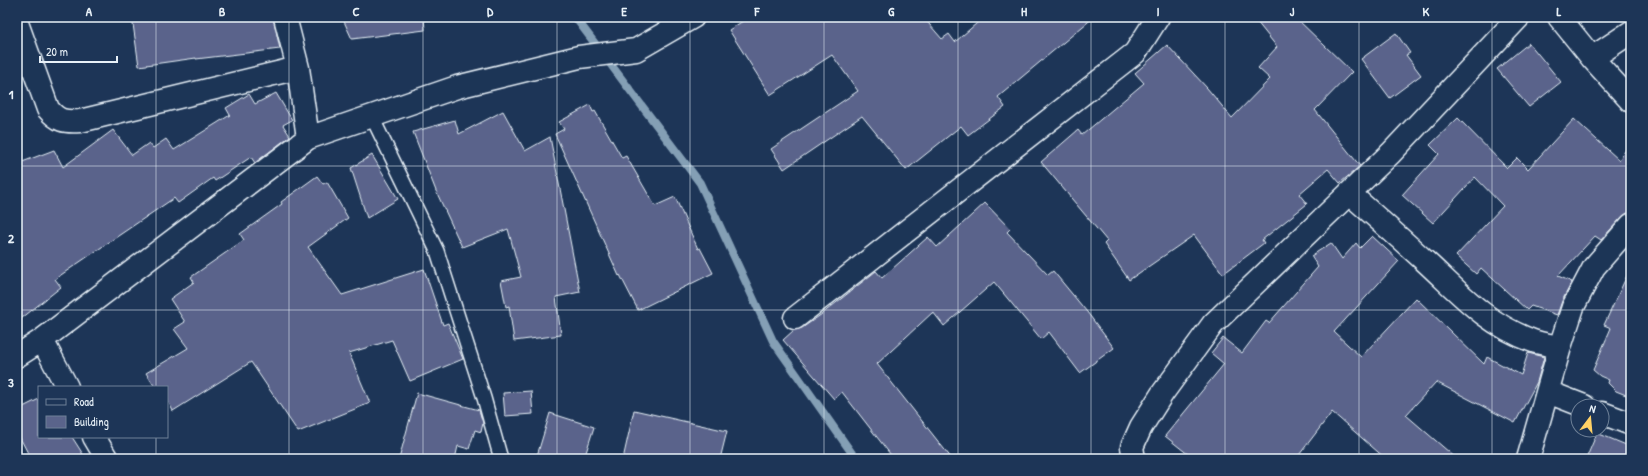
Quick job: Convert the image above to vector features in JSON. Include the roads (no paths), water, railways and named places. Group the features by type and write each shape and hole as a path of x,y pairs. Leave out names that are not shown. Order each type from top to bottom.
{"street":[{"path":"285,17 298,68 308,138"},
{"path":"17,356 42,340 308,138 457,87 579,58 636,50 693,17"},
{"path":"795,318 1135,53 1158,17"},
{"path":"1134,459 1132,447 1141,427 1162,394 1213,324 1391,153 1519,17"},
{"path":"1560,17 1592,58 1631,101"},
{"path":"17,23 48,109 55,118 68,122 80,121 298,68"},
{"path":"1592,58 1631,32"},
{"path":"1349,193 1459,294 1488,318 1513,332 1535,341 1560,347"},
{"path":"1528,459 1573,307 1594,267 1631,225"},
{"path":"42,340 66,386"},
{"path":"1548,392 1570,401"},
{"path":"1610,416 1631,424"},
{"path":"95,438 107,459"}],"lane":[{"path":"372,117 437,251 484,398 501,459"}],"waterway":[{"path":"575,17 700,183 773,341 856,459"}]}
